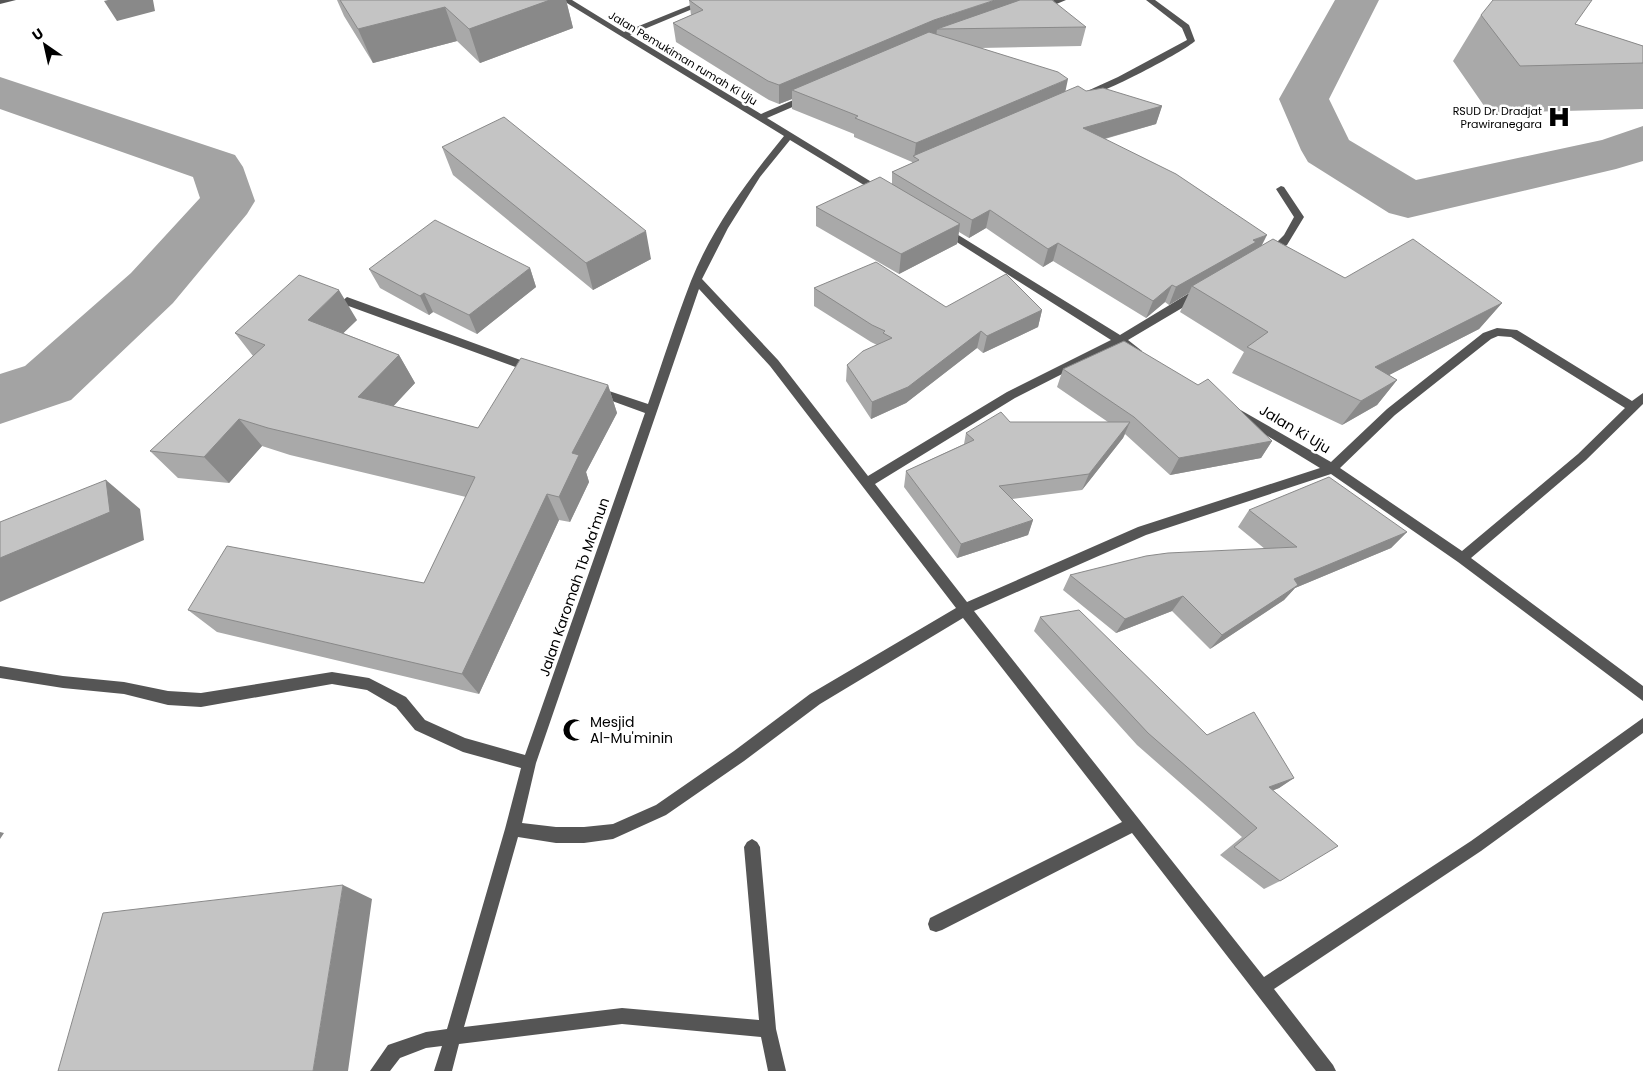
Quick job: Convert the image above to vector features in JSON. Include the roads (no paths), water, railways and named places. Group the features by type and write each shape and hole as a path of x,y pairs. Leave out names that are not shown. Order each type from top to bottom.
{"street":[{"path":"0,2 12,0"},
{"name":"Jalan Pemukiman rumah Ki Uju","path":"566,0 788,136"},
{"path":"624,35 710,0"},
{"path":"1026,12 1062,0"},
{"path":"1079,98 1121,79 1191,41 1186,27 1150,0"},
{"path":"760,118 818,93"},
{"path":"788,136 888,196"},
{"name":"Jalan Karomah Tb Ma'mun","path":"443,1071 529,763 697,280 723,228 757,175 788,136"},
{"path":"871,186 884,181"},
{"path":"1258,259 1280,247 1290,236 1299,216 1281,189"},
{"path":"930,221 1144,355"},
{"path":"697,280 774,363 1108,794 1134,824 1327,1071"},
{"path":"868,482 1011,395 1120,340 1208,287"},
{"path":"347,301 540,372"},
{"path":"512,829 556,835 584,835 613,831 661,810 739,756 815,699 966,609 1142,531 1332,469 1391,412 1487,336 1497,332 1513,333 1632,407"},
{"path":"587,387 651,410"},
{"path":"1462,558 1582,457 1643,397"},
{"name":"Jalan Ki Uju","path":"1227,406 1332,469 1462,558 1643,694"},
{"path":"0,672 63,682 124,688 168,698 201,700 332,678 369,684 401,702 420,725 463,745 529,763"},
{"path":"1261,988 1476,846 1643,725"},
{"path":"936,924 1134,824"},
{"path":"752,847 768,1029 777,1071"},
{"path":"380,1071 394,1052 426,1040 622,1016 768,1029"}],"waterway":[{"path":"1357,0 1304,99 1327,150 1408,200 1616,153 1643,142"},
{"path":"0,92 216,167 228,201 152,288 48,383 0,399"}],"place":[{"name":"RSUD Dr. Dradjat Prawiranegara","path":"1559,117"},
{"name":"Mesjid Al-Mu'minin","path":"574,730"}]}
